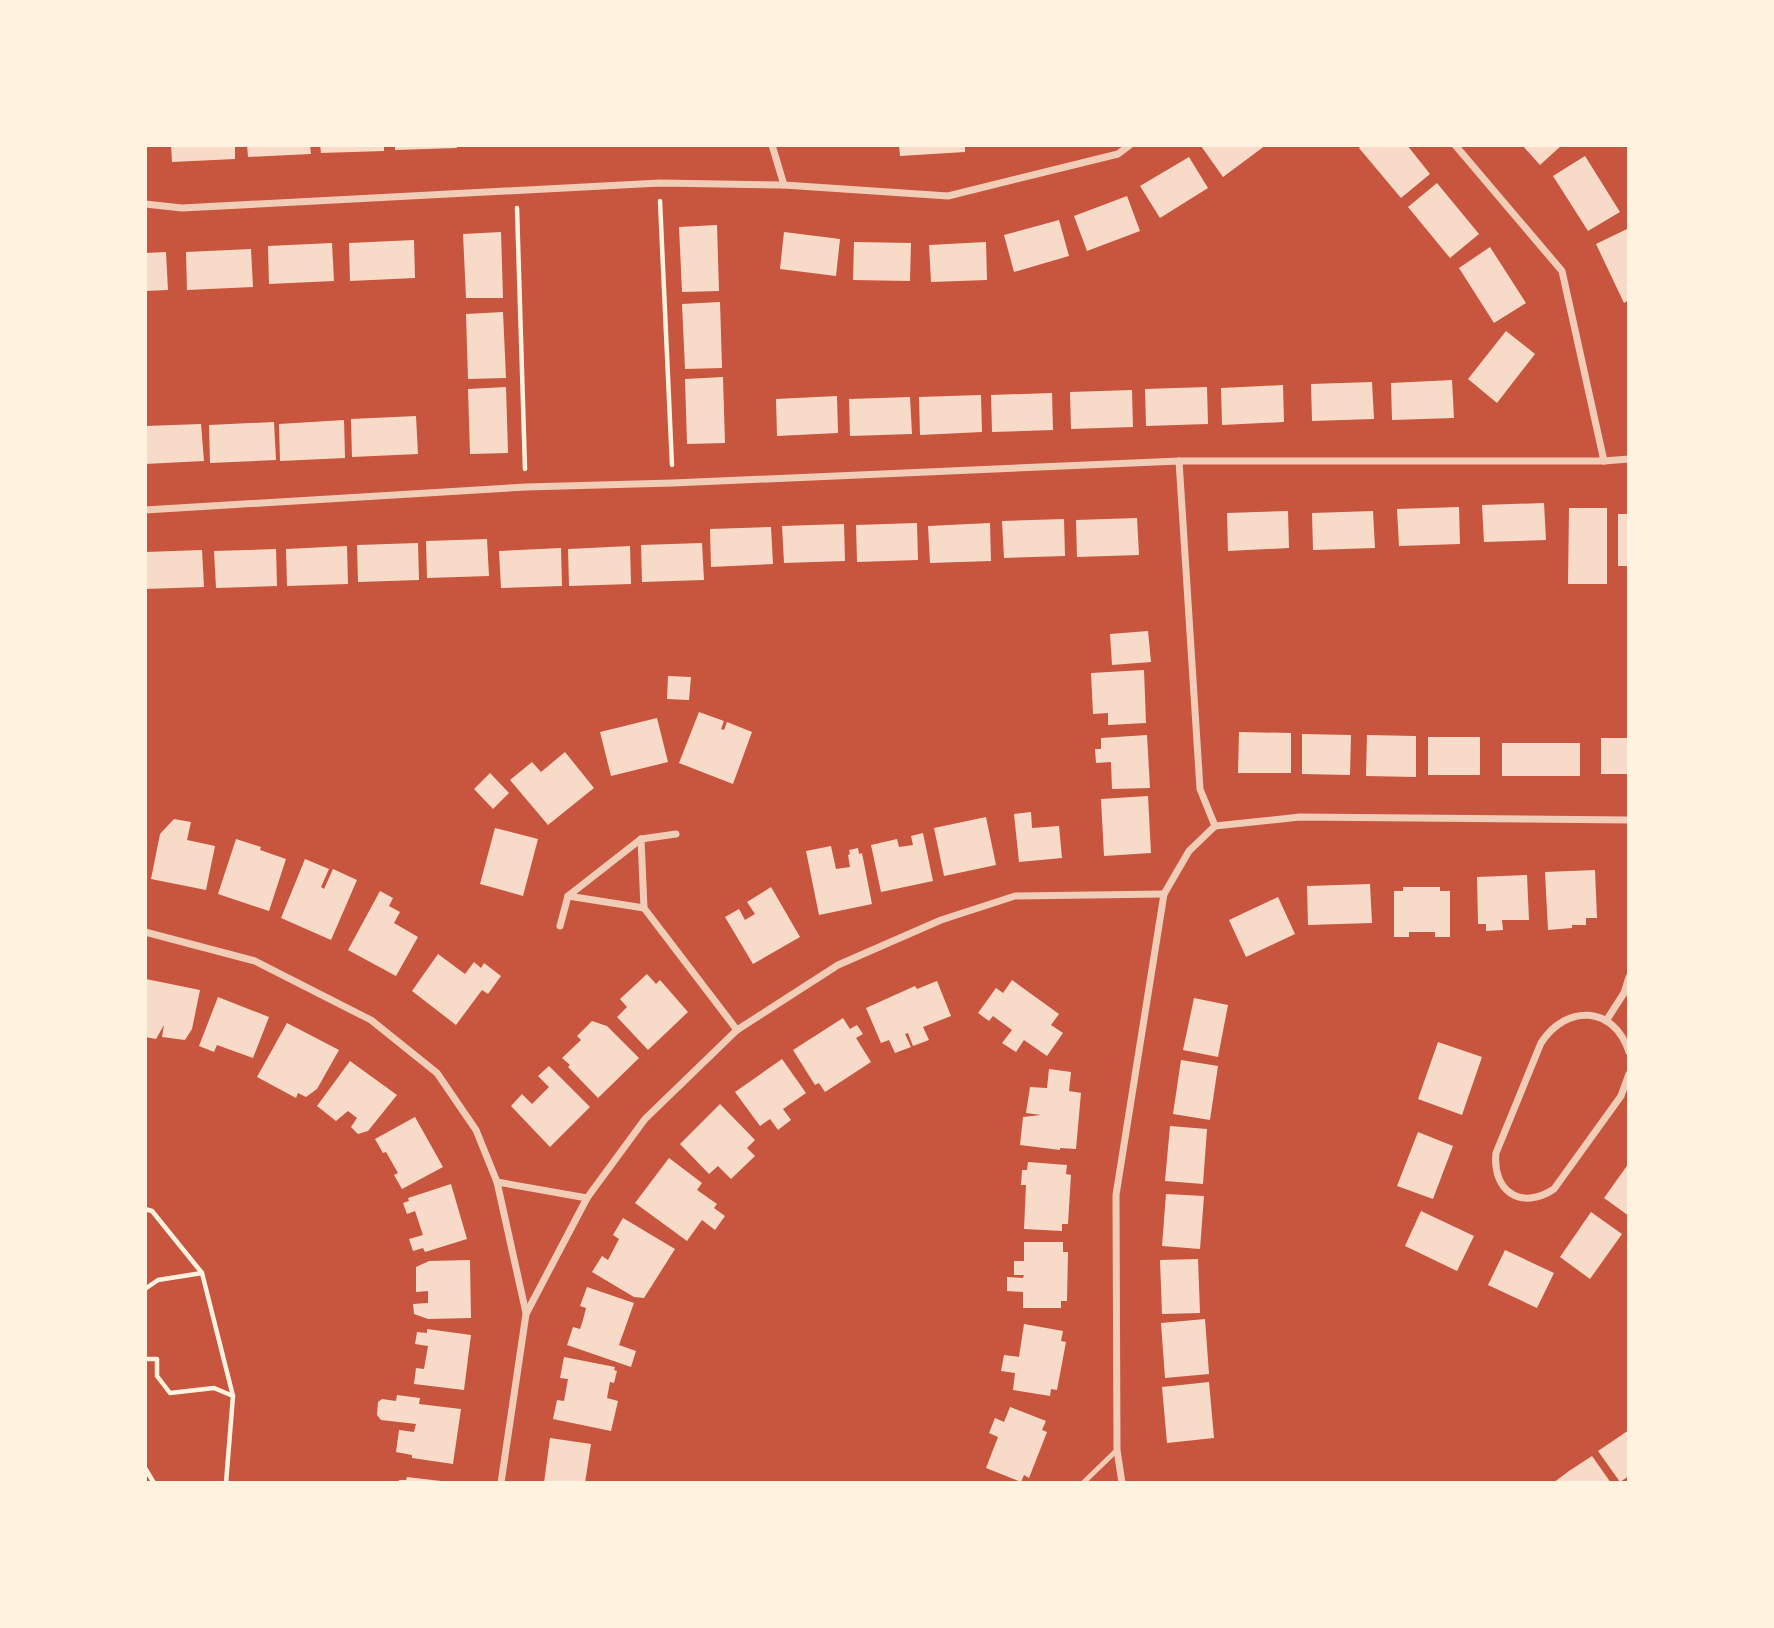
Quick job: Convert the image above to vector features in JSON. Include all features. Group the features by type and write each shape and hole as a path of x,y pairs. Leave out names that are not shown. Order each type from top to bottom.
{"street":[{"path":"772,145 784,185"},
{"path":"1115,145 1118,154"},
{"path":"145,204 181,208 660,183 784,185 948,196 1118,154 1130,145"},
{"path":"1455,145 1562,271 1604,461"},
{"path":"145,510 526,487 1179,461 1629,459"},
{"path":"1179,461 1200,789 1215,826"},
{"path":"1122,1483 1117,1450 1116,1195 1164,894 1189,851 1215,826 1300,817 1629,820"},
{"path":"560,926 568,896 641,839 676,834"},
{"path":"641,839 644,908 737,1030"},
{"path":"501,1483 526,1314 587,1198 645,1119 737,1030 838,965 941,920 1014,896 1164,894"},
{"path":"568,896 644,908"},
{"path":"145,932 255,961 371,1020 437,1073 476,1130 497,1182 526,1314"},
{"path":"1606,1021 1624,993 1629,977"},
{"path":"1629,1052 1621,1035 1606,1021 1585,1015 1572,1017 1550,1030 1541,1043 1496,1153 1494,1169 1504,1188 1522,1198 1545,1195 1554,1189 1621,1096 1629,1074"},
{"path":"497,1182 587,1198"}],"lane":[{"path":"1083,1483 1117,1450"}],"path":[{"path":"660,183 673,483"},
{"path":"516,192 526,487"},
{"path":"145,1209 152,1211 202,1273 233,1396 226,1483"},
{"path":"145,1289 158,1280 202,1273"},
{"path":"145,1359 157,1360 158,1376 170,1393 214,1388 233,1396"},
{"path":"145,1468 154,1483"}],"building":[{"path":"171,145 235,145 235,159 172,162"},
{"path":"247,145 310,145 311,154 248,157"},
{"path":"320,145 384,145 384,151 321,153"},
{"path":"395,145 457,145 457,148 395,150"},
{"path":"899,145 965,145 965,152 900,156"},
{"path":"1202,145 1266,145 1223,177"},
{"path":"1362,145 1407,145 1430,174 1401,198 1359,148"},
{"path":"1522,145 1562,145 1540,165"},
{"path":"1585,156 1620,212 1588,231 1553,176"},
{"path":"1189,157 1208,188 1160,218 1140,186"},
{"path":"1437,183 1479,234 1450,258 1408,207"},
{"path":"1127,196 1140,231 1087,251 1074,216"},
{"path":"1059,220 1069,256 1014,272 1004,235"},
{"path":"717,225 719,291 682,292 679,227"},
{"path":"1629,228 1629,300 1624,303 1596,244"},
{"path":"501,232 503,298 466,298 463,234"},
{"path":"784,232 840,239 836,276 780,269"},
{"path":"414,240 415,278 350,281 349,243"},
{"path":"854,242 911,243 910,281 853,280"},
{"path":"986,242 987,280 931,282 929,245"},
{"path":"332,243 334,281 269,284 268,246"},
{"path":"1490,247 1526,303 1494,323 1459,268"},
{"path":"251,249 253,287 187,290 186,252"},
{"path":"166,252 168,290 145,291 145,253"},
{"path":"720,302 722,368 685,369 682,304"},
{"path":"503,312 506,378 468,379 466,314"},
{"path":"1506,331 1535,354 1497,403 1468,379"},
{"path":"723,377 725,443 687,444 685,379"},
{"path":"1452,380 1454,418 1392,420 1391,383"},
{"path":"1372,382 1374,419 1312,421 1311,384"},
{"path":"1283,385 1284,422 1222,425 1221,388"},
{"path":"506,387 508,453 470,454 468,389"},
{"path":"1207,387 1208,424 1146,426 1145,389"},
{"path":"1132,390 1133,427 1071,429 1070,392"},
{"path":"1052,393 1053,430 992,432 991,395"},
{"path":"981,395 982,432 920,435 919,397"},
{"path":"837,396 838,433 777,436 776,399"},
{"path":"910,397 912,434 850,436 849,399"},
{"path":"416,416 418,454 352,457 351,419"},
{"path":"344,420 345,458 280,461 279,424"},
{"path":"274,422 276,460 210,463 209,425"},
{"path":"201,424 204,461 145,464 145,426"},
{"path":"1544,503 1546,540 1484,542 1482,505"},
{"path":"1459,507 1460,544 1399,546 1397,509"},
{"path":"1569,508 1607,508 1607,584 1568,584"},
{"path":"1288,511 1289,548 1228,551 1227,513"},
{"path":"1373,511 1375,548 1313,550 1312,513"},
{"path":"1618,514 1629,514 1629,566 1618,566"},
{"path":"1137,518 1139,555 1077,557 1076,520"},
{"path":"1064,519 1065,556 1004,558 1002,521"},
{"path":"917,523 918,560 857,562 856,525"},
{"path":"990,523 991,561 930,563 928,526"},
{"path":"844,524 845,561 784,563 782,526"},
{"path":"771,527 773,564 711,567 710,529"},
{"path":"487,539 489,576 427,578 426,541"},
{"path":"418,543 419,580 358,582 357,545"},
{"path":"702,543 704,580 642,582 641,545"},
{"path":"347,546 348,584 287,586 286,549"},
{"path":"630,546 631,584 569,586 568,549"},
{"path":"561,548 562,586 501,588 499,551"},
{"path":"276,549 277,586 216,588 214,551"},
{"path":"202,550 204,587 145,589 145,552"},
{"path":"1148,631 1151,662 1112,665 1110,634"},
{"path":"1144,670 1146,723 1108,725 1108,713 1093,714 1091,673"},
{"path":"668,676 691,677 689,700 667,699"},
{"path":"699,712 724,721 721,729 724,730 727,722 752,732 733,784 679,763"},
{"path":"657,718 668,762 611,776 600,732"},
{"path":"1239,732 1291,733 1291,773 1238,773"},
{"path":"1302,734 1351,735 1350,775 1302,774"},
{"path":"1147,735 1150,788 1112,789 1111,762 1096,763 1095,749 1101,749 1101,738"},
{"path":"1367,735 1416,736 1416,777 1366,776"},
{"path":"1428,737 1480,737 1480,775 1428,775"},
{"path":"1601,738 1629,738 1629,774 1601,774"},
{"path":"1502,743 1580,743 1580,776 1502,776"},
{"path":"565,752 594,788 548,825 510,780 532,762 541,772"},
{"path":"490,773 509,793 493,809 474,789"},
{"path":"1148,796 1151,853 1104,856 1101,799"},
{"path":"1031,812 1032,828 1059,826 1062,858 1019,862 1014,814"},
{"path":"986,817 996,865 944,876 934,828"},
{"path":"174,819 191,822 187,840 215,846 206,890 151,879 160,834"},
{"path":"495,828 538,839 523,896 480,884"},
{"path":"923,833 933,881 881,892 871,845 897,839 899,847 913,845 911,836"},
{"path":"236,839 286,859 269,911 218,894"},
{"path":"831,846 836,869 850,867 849,850 858,848 859,854 862,853 872,904 819,915 806,851"},
{"path":"305,859 329,869 321,887 324,889 333,869 357,880 331,940 281,918"},
{"path":"1595,870 1597,918 1586,918 1586,925 1548,930 1545,872"},
{"path":"1527,875 1529,920 1502,920 1503,930 1486,931 1486,924 1478,924 1477,877"},
{"path":"1370,884 1372,923 1308,925 1307,886"},
{"path":"771,887 800,937 753,964 725,917 739,909 745,920 755,914 747,902"},
{"path":"1403,887 1440,887 1440,891 1450,891 1450,937 1435,937 1435,932 1409,932 1409,937 1394,937 1394,891 1403,891"},
{"path":"380,891 393,898 389,906 400,912 394,923 418,937 396,976 348,950"},
{"path":"1278,897 1295,934 1246,957 1229,920"},
{"path":"438,954 465,974 474,962 481,968 484,963 501,976 488,994 482,990 456,1025 412,991"},
{"path":"647,974 656,984 660,980 688,1012 648,1050 617,1017 627,1007 620,999"},
{"path":"146,979 200,990 192,1029 185,1040 162,1037 164,1025 156,1039 145,1037"},
{"path":"1012,980 1059,1014 1051,1025 1063,1033 1047,1056 1024,1040 1016,1052 1002,1043 1012,1030 993,1016 989,1021 978,1013 996,988 1003,993"},
{"path":"937,981 951,1016 923,1027 929,1040 913,1046 908,1033 905,1034 911,1047 895,1053 889,1040 881,1043 866,1008 915,986 917,989"},
{"path":"218,997 269,1017 253,1058 217,1045 214,1052 199,1046"},
{"path":"1194,998 1228,1005 1218,1057 1183,1050"},
{"path":"843,1018 850,1029 857,1025 863,1034 856,1038 871,1062 825,1092 819,1083 815,1085 793,1050"},
{"path":"592,1021 607,1026 639,1058 598,1098 562,1058 581,1040 577,1036"},
{"path":"287,1023 339,1050 317,1089 306,1097 298,1093 296,1098 257,1077"},
{"path":"1438,1042 1482,1057 1462,1115 1418,1099"},
{"path":"782,1059 806,1093 783,1109 791,1120 778,1130 770,1119 760,1126 735,1092"},
{"path":"1181,1060 1218,1066 1210,1120 1173,1114"},
{"path":"350,1061 397,1095 368,1131 358,1134 351,1127 357,1118 348,1111 336,1121 317,1106"},
{"path":"549,1066 590,1107 550,1147 511,1106 522,1094 532,1104 549,1087 538,1076"},
{"path":"1049,1069 1071,1072 1069,1091 1081,1093 1076,1149 1060,1150 1020,1145 1023,1117 1041,1115 1026,1113 1030,1087 1047,1088"},
{"path":"720,1104 755,1140 747,1148 755,1156 731,1179 718,1166 709,1174 680,1144"},
{"path":"415,1117 443,1167 402,1189 394,1175 398,1173 375,1139"},
{"path":"1170,1126 1207,1129 1203,1184 1165,1181"},
{"path":"1418,1132 1453,1146 1433,1199 1397,1186"},
{"path":"669,1158 702,1183 697,1190 717,1204 714,1208 725,1216 715,1230 702,1220 687,1241 635,1203"},
{"path":"1028,1162 1067,1165 1066,1174 1071,1175 1068,1224 1062,1224 1062,1231 1024,1229 1026,1185 1021,1185 1022,1170 1027,1170"},
{"path":"1629,1163 1629,1216 1604,1198"},
{"path":"451,1184 467,1239 425,1252 423,1248 413,1251 409,1239 423,1235 415,1211 407,1214 403,1203 409,1201 408,1198"},
{"path":"1166,1194 1204,1196 1200,1249 1162,1246"},
{"path":"1421,1211 1474,1236 1457,1271 1405,1246"},
{"path":"1591,1212 1622,1234 1590,1279 1560,1257"},
{"path":"623,1218 675,1249 644,1298 634,1297 592,1272 602,1256 608,1260 619,1239 613,1235"},
{"path":"1024,1242 1063,1242 1063,1252 1068,1252 1067,1301 1061,1301 1061,1308 1023,1308 1023,1292 1007,1291 1007,1277 1023,1278 1024,1275 1014,1275 1014,1261 1024,1261"},
{"path":"1505,1250 1554,1273 1537,1308 1488,1285"},
{"path":"1198,1259 1200,1313 1162,1314 1160,1260"},
{"path":"470,1260 471,1318 428,1319 414,1314 413,1304 428,1303 428,1291 416,1292 416,1267 429,1261"},
{"path":"587,1287 634,1303 619,1345 636,1351 631,1367 567,1345 573,1327 580,1329 586,1308 580,1306"},
{"path":"1205,1319 1209,1374 1165,1378 1161,1323"},
{"path":"1024,1324 1063,1331 1061,1341 1066,1342 1057,1390 1051,1389 1050,1396 1013,1390 1015,1373 1001,1371 1004,1355 1019,1357"},
{"path":"427,1329 471,1335 464,1390 414,1384 416,1368 424,1369 428,1346 415,1344 417,1332 427,1333"},
{"path":"564,1357 615,1367 614,1370 617,1371 614,1383 610,1382 607,1398 618,1401 611,1431 553,1419 557,1400 564,1401 568,1379 560,1378"},
{"path":"1209,1382 1214,1438 1167,1443 1162,1387"},
{"path":"397,1395 420,1398 419,1404 461,1409 453,1464 412,1458 412,1455 396,1452 399,1430 414,1432 416,1424 381,1420 377,1415 378,1402 382,1399 396,1401"},
{"path":"1010,1407 1046,1421 1042,1430 1047,1432 1029,1478 1024,1475 1021,1482 986,1468 998,1437 989,1433 995,1418 1004,1422"},
{"path":"1629,1430 1629,1476 1620,1482 1598,1451"},
{"path":"550,1438 591,1444 585,1483 544,1483"},
{"path":"1592,1456 1611,1483 1553,1483 1569,1471"},
{"path":"407,1477 441,1481 441,1483 398,1483"}]}
